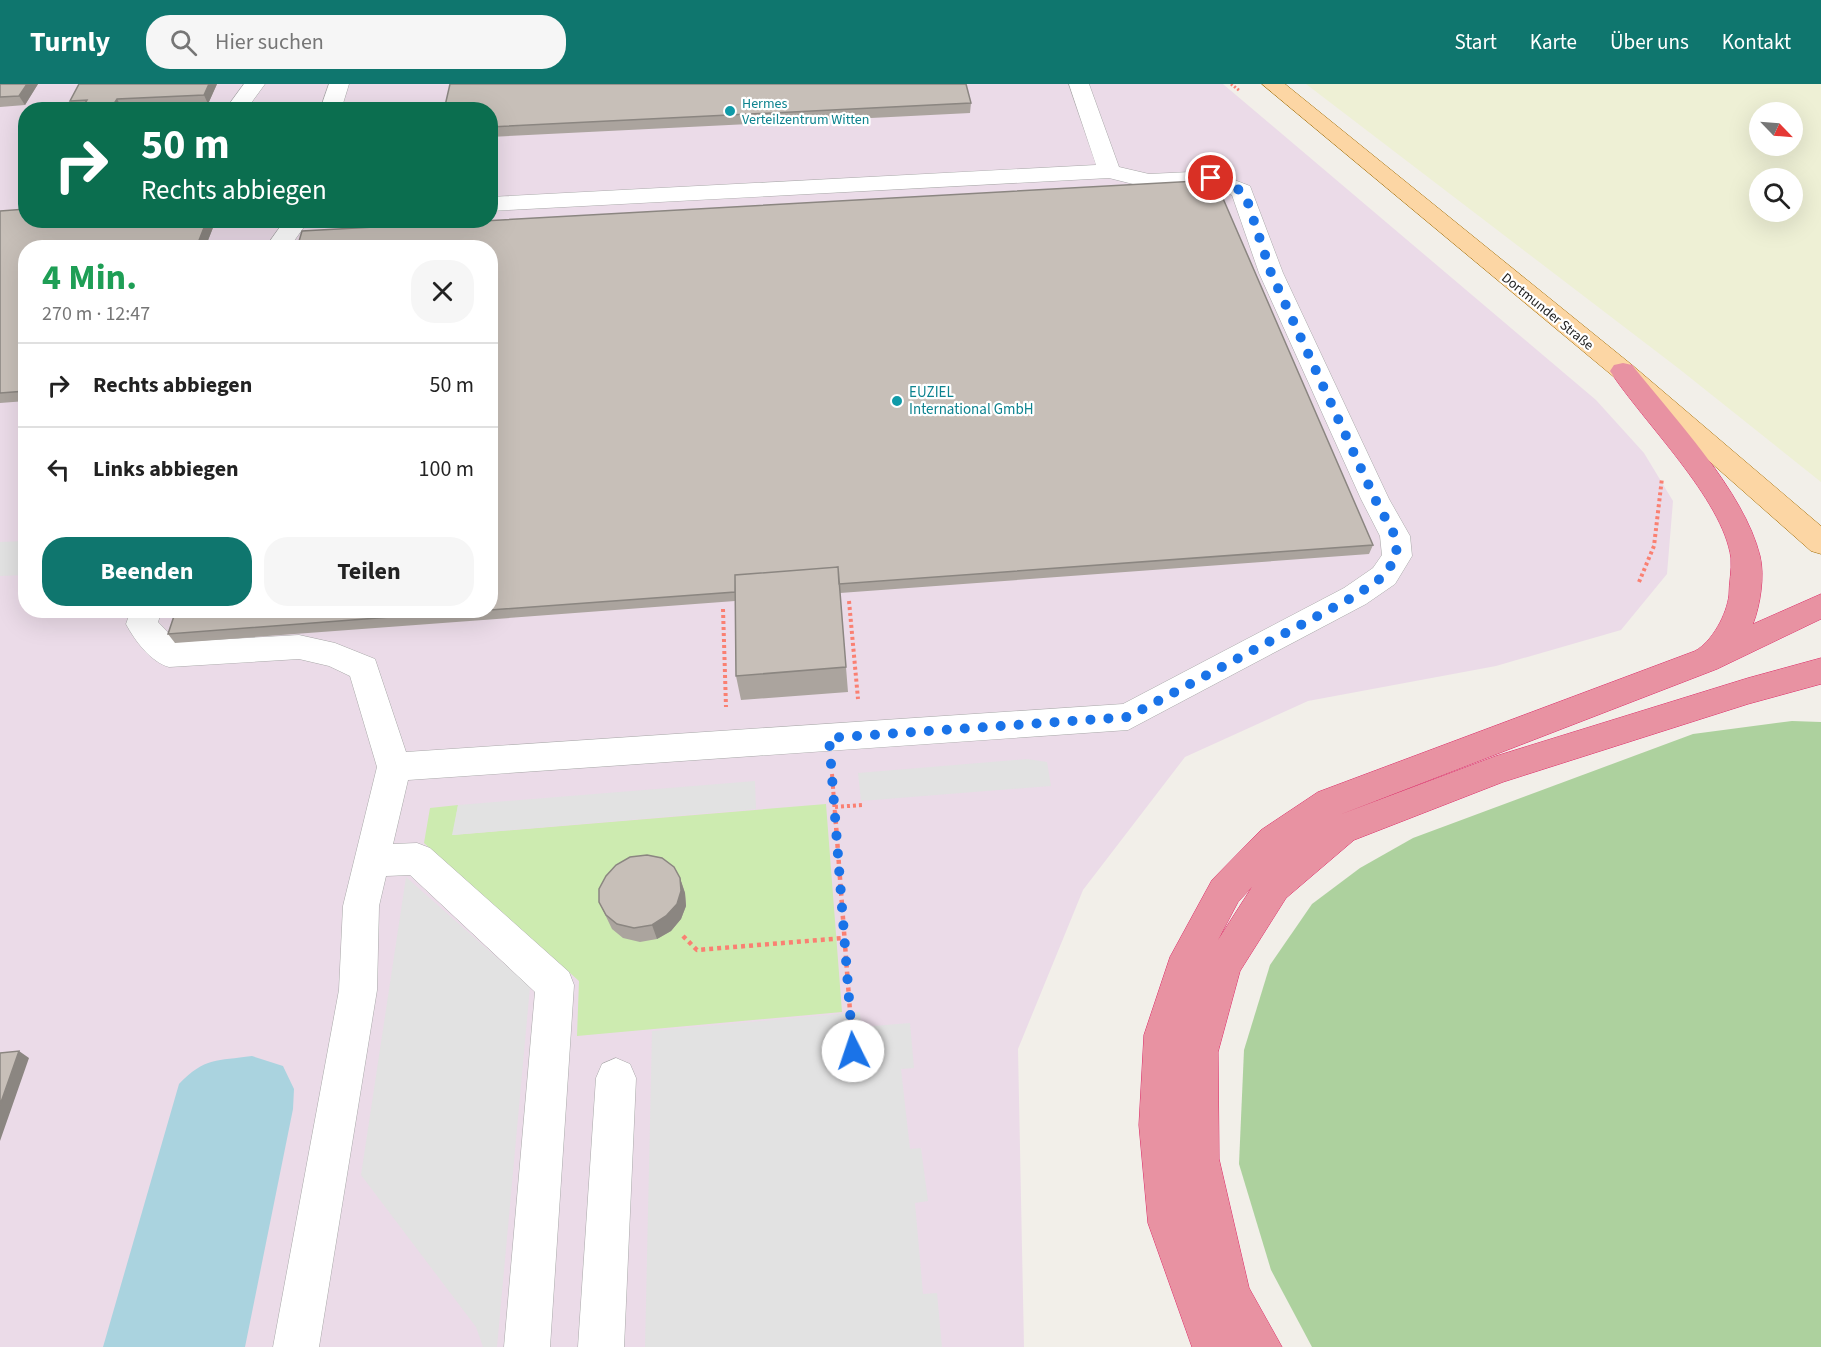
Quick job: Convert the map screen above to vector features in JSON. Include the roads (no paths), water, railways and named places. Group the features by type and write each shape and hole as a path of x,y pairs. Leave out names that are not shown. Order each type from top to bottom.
{"highway":[{"path":"1623,372 1707,479 1738,532 1746,559 1743,610 1736,627 1706,660"},
{"path":"1215,1347 1169,1223 1159,1125 1164,1035 1189,957 1225,891 1274,841 1330,802 1450,754 1706,660 1821,606"},
{"path":"1259,1347 1228,1296 1198,1160 1198,1052 1223,965 1273,887 1342,829 1496,770 1748,690 1821,671"}],"main road":[{"name":"Dortmunder Straße","path":"1272,84 1623,372 1821,543"}],"lane":[{"path":"241,102 255,84"},
{"path":"333,102 339,84"},
{"path":"1079,84 1109,171"},
{"path":"394,767 1128,717 1355,596 1384,576 1397,556 1395,536 1375,499 1271,273 1242,191 1211,178 1149,181 1109,171 498,204"},
{"path":"281,240 291,228"},
{"path":"144,618 142,624 170,655 299,647 335,654 364,668 394,767 361,906 358,990 296,1347"},
{"path":"372,861 417,859 555,985 527,1347"},
{"path":"602,1347 616,1078"}],"water":[{"path":"252,1056 283,1066 294,1089 293,1109 245,1347 103,1347 179,1084 204,1065 220,1060"}],"place":[{"name":"Hermes Verteilzentrum Witten","path":"730,111"},
{"name":"EUZIEL International GmbH","path":"897,401"}]}
